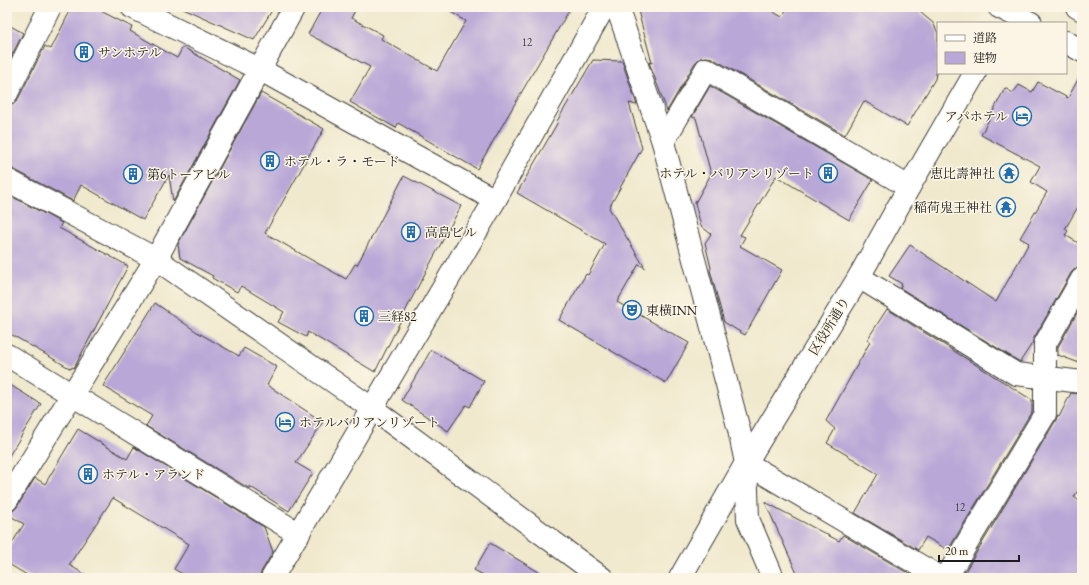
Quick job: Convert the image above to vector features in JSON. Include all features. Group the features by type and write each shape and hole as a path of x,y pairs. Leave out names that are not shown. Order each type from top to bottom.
{"street":[{"path":"7,93 50,7"},
{"path":"132,7 259,69 495,200"},
{"path":"7,500 156,259 294,7"},
{"path":"272,578 495,200 604,7"},
{"path":"617,7 663,142 739,430 746,463 748,519 773,578"},
{"path":"1077,7 1082,10"},
{"path":"1067,43 1082,51"},
{"path":"663,142 706,69 909,187"},
{"name":"区役所通り","path":"680,578 746,463 859,277 974,74"},
{"path":"7,180 156,259 373,409 602,578"},
{"path":"859,277 1016,374 1082,382"},
{"path":"946,578 1045,414 1045,344 1082,279"},
{"path":"7,355 298,534"},
{"path":"746,463 941,578"}],"building":[{"path":"72,7 93,7 132,27 130,31 177,58 183,47 240,80 173,202 169,175 143,220 81,185 73,201 13,169 7,168 7,105 14,104 18,99 45,46 51,49"},
{"path":"180,7 274,7 254,40"},
{"path":"323,7 357,7 351,18 383,35 381,39 437,71 466,21 442,7 571,7 477,169 398,123 396,128 350,102 370,67 308,34"},
{"path":"637,7 765,7 782,17 788,7 914,7 933,23 937,31 937,68 935,79 907,126 864,101 845,135 712,58 706,57 700,58 695,63 667,111 649,62 652,63"},
{"path":"7,24 23,33 7,65"},
{"path":"593,60 622,61 637,105 629,103 642,148 609,208 645,268 639,264 617,302 689,343 666,383 559,320 586,274 588,275 605,244 517,193"},
{"path":"1082,72 1082,200 1065,229 1068,231 1065,235 1082,245 1082,267 1076,268 1071,273 1033,342 1020,362 900,288 902,284 889,276 910,245 996,302 1029,243 1020,238 1047,192 1031,182 1040,166 981,135 1005,88 1013,93 1019,85 1032,92 1038,82 1068,98"},
{"path":"710,86 873,180 849,220 776,176 740,235 745,237 740,246 782,270 745,335 724,322 710,270 711,268 705,243 711,234 701,226 695,203 711,174 696,118 692,117"},
{"path":"261,93 324,129 265,233 308,258 346,279 355,264 357,265 404,176 461,206 413,296 375,372 308,332 306,337 278,322 284,312 241,286 237,292 212,278 213,276 180,258 178,244"},
{"path":"7,194 62,223 59,228 128,266 74,368 72,367 71,369 7,332"},
{"path":"155,303 197,332 239,356 244,348 277,367 267,385 323,422 296,463 313,473 289,511 146,426 152,416 103,386"},
{"path":"1082,304 1082,364 1058,355 1058,347"},
{"path":"887,309 1032,400 1032,411 948,550 926,537 918,550 855,513 878,474 827,443 835,429 826,421 870,342 867,340"},
{"path":"431,350 484,381 470,407 466,405 448,431 402,400"},
{"path":"7,383 41,404 7,459"},
{"path":"1071,393 1082,394 1082,484 1074,497 1082,503 1082,578 963,578 963,575 1057,416 1059,417"},
{"path":"78,429 127,459 134,447 264,527 273,552 261,572 260,578 189,578 174,569 189,544 113,498 69,565 91,578 32,578 7,563 7,551 24,524 7,514 7,512 13,511 17,507 35,478 45,484"},
{"path":"765,502 839,541 843,535 906,572 902,578 799,578"},
{"path":"490,543 549,578 489,578 474,570"}],"place":[{"name":"サンホテル","path":"84,52"},
{"name":"アパホテル","path":"1022,116"},
{"name":"ホテル・ラ・モード","path":"270,161"},
{"name":"ホテル・バリアンリゾート","path":"828,173"},
{"name":"恵比壽神社","path":"1009,173"},
{"name":"第6トーアビル","path":"133,174"},
{"name":"稲荷鬼王神社","path":"1006,207"},
{"name":"高島ビル","path":"411,232"},
{"name":"東横INN","path":"632,310"},
{"name":"三経82","path":"364,316"},
{"name":"ホテルバリアンリゾート","path":"285,422"},
{"name":"ホテル・アランド","path":"88,474"}]}
